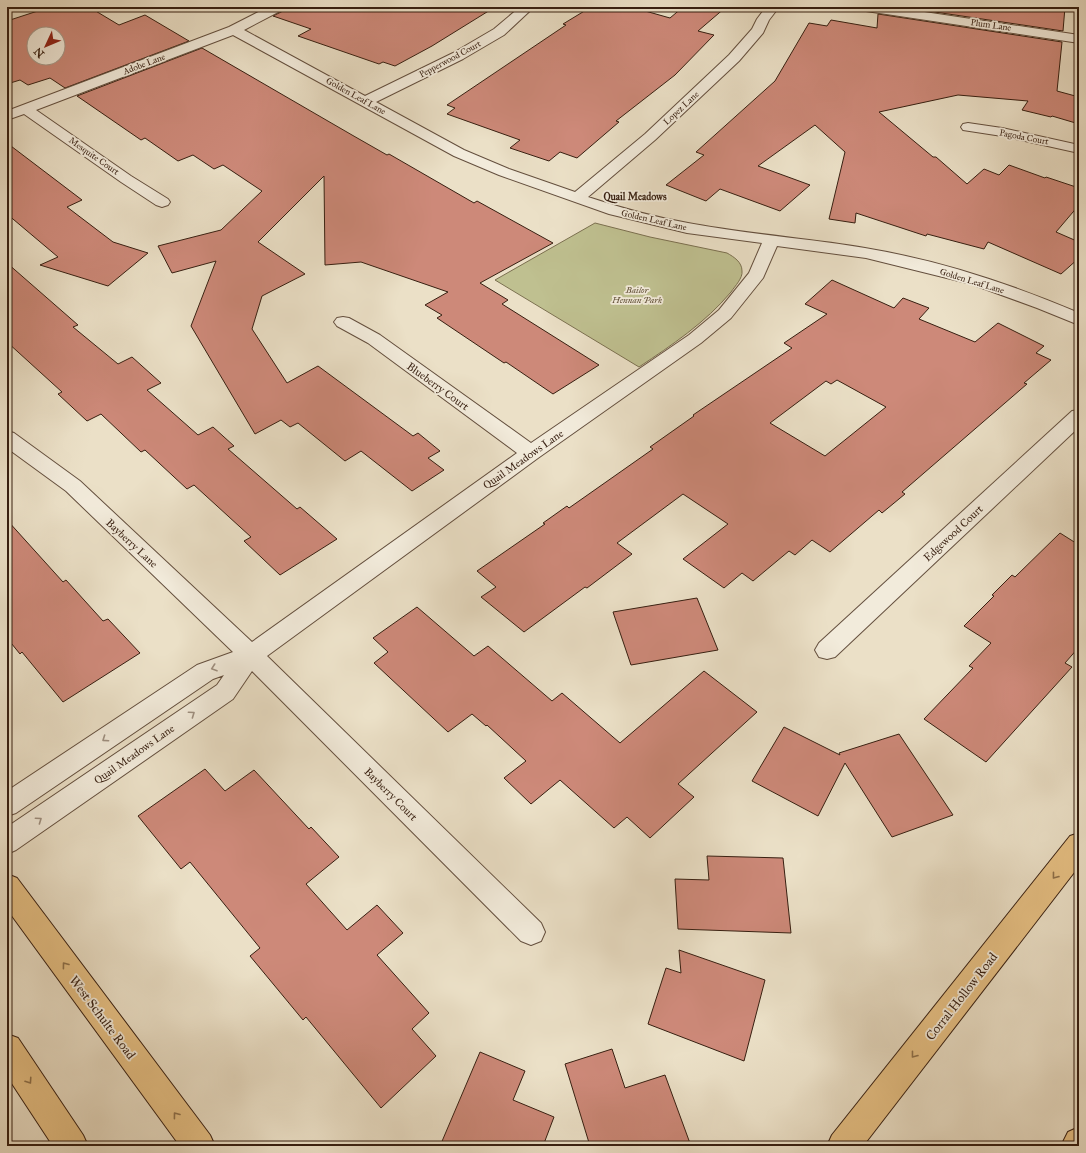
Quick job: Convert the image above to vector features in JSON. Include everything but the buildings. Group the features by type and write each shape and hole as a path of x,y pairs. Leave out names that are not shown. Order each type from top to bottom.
{"main road":[{"name":"Corral Hollow Road","path":"843,1146 1079,845"},
{"name":"West Schulte Road","path":"7,887 199,1146"},
{"path":"7,1049 72,1146"}],"street":[{"name":"Adobe Lane","path":"7,116 234,30 278,7"},
{"name":"Pepperwood Court","path":"366,101 458,56 499,32 528,7"},
{"name":"Lopez Lane","path":"577,198 650,137 734,58 758,30 763,19 773,7"},
{"name":"Plum Lane","path":"866,7 1079,38"},
{"name":"Golden Leaf Lane","path":"234,30 459,153 504,172 577,198 615,211 687,228 866,254 970,278 1043,304 1079,320"},
{"name":"Mesquite Court","path":"26,109 126,179 162,202"},
{"name":"Pagoda Court","path":"968,127 1002,132 1079,149"},
{"name":"Quail Meadows Lane","path":"7,805 205,672 251,656 531,453 695,339 725,314 757,274 771,240"},
{"name":"Blueberry Court","path":"343,322 374,339 531,453"},
{"name":"Edgewood Court","path":"826,650 1079,416"},
{"name":"Bayberry Lane","path":"7,438 73,486 251,656"},
{"name":"Quail Meadows Lane","path":"7,842 225,692 251,656"},
{"name":"Bayberry Court","path":"251,656 531,932"}],"green space":[{"name":"Bailor Hennan Park","path":"595,223 650,237 727,253 739,262 742,268 742,274 731,292 699,324 676,342 639,367 495,280"}],"district":[{"name":"Quail Meadows","path":"635,196"}]}
